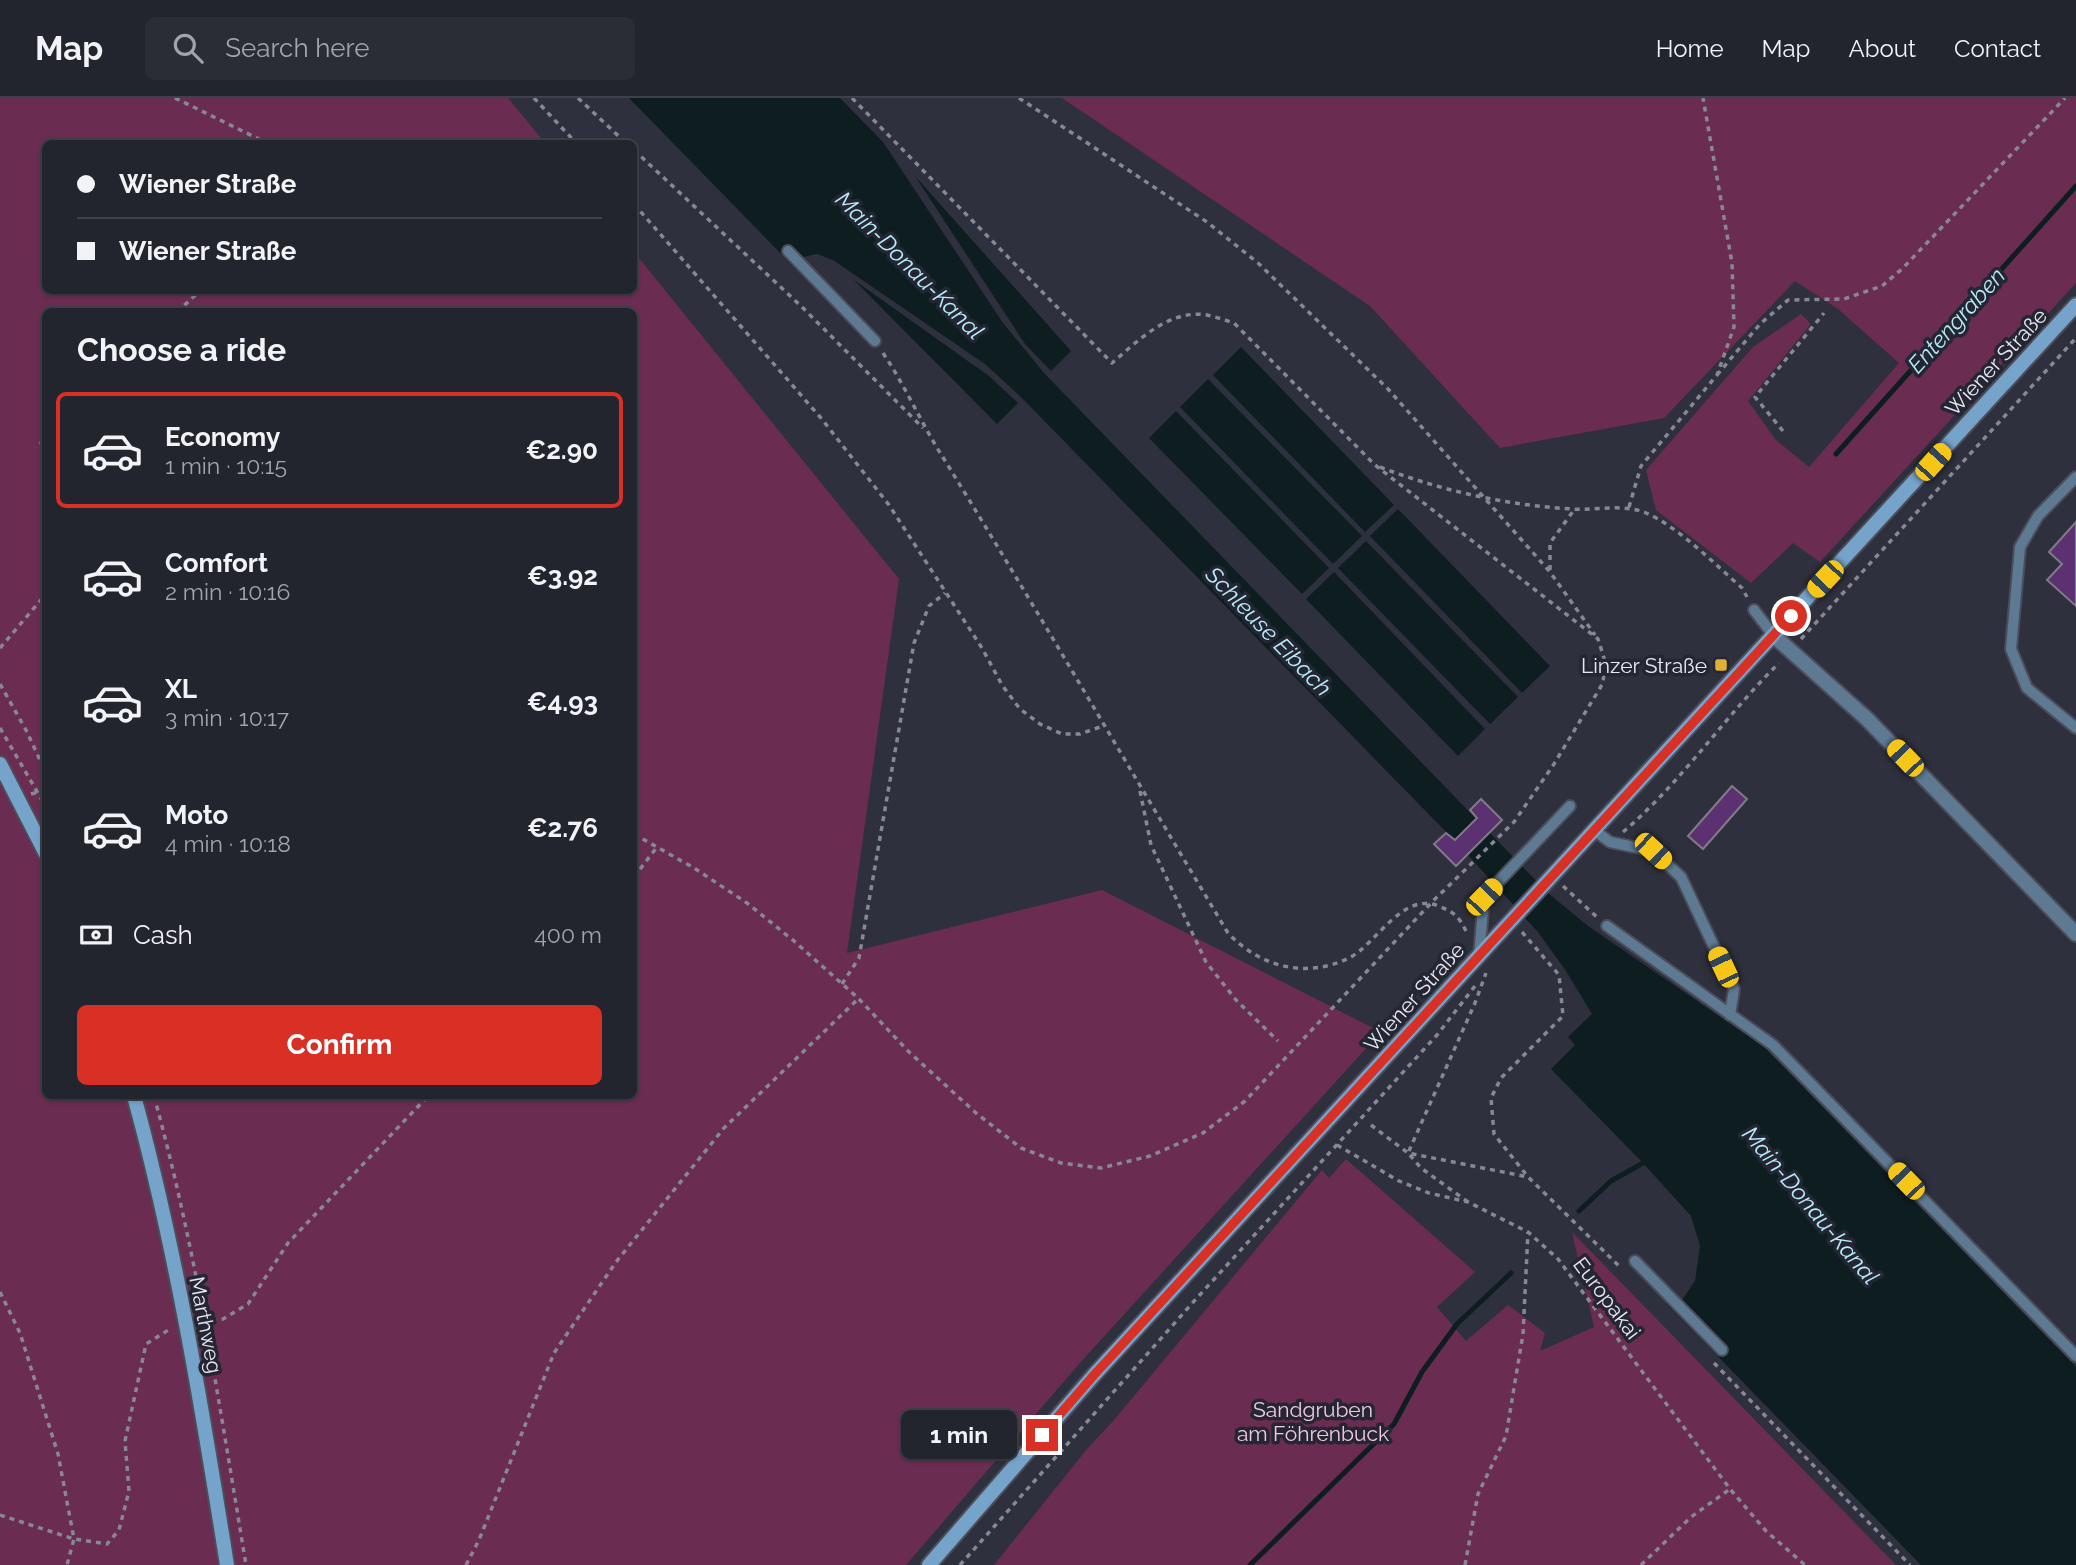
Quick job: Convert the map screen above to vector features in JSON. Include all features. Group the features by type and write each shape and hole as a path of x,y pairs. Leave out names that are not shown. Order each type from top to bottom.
{"main road":[{"name":"Wiener Straße","path":"929,1565 1094,1375 1479,957 1516,928 1553,875 2076,305"},
{"path":"0,764 42,845"},
{"name":"Marthweg","path":"135,1099 160,1202 207,1436 227,1565"}],"street":[{"path":"1773,635 1867,719 2076,934"}],"lane":[{"path":"788,251 875,341"},
{"path":"2076,477 2038,516 2020,547 2011,649 2027,688 2076,728"},
{"path":"1754,610 1773,635"},
{"path":"1479,957 1484,897 1570,806"},
{"path":"1594,830 1610,842 1653,851 1681,877 1734,989 1730,1015"},
{"path":"1607,926 1773,1045 2076,1356"},
{"path":"1635,1261 1722,1350"}],"path":[{"path":"175,98 261,140"},
{"path":"534,98 574,140"},
{"path":"578,98 623,140"},
{"path":"852,98 1112,363 1148,332 1180,315 1206,315 1234,323 1375,465 1598,639"},
{"path":"637,836 747,903 858,998 976,1113 1021,1148 1061,1163 1101,1168 1150,1156 1203,1133 1245,1101 1452,881 1514,822 1554,764 1603,683 1605,661 1598,639 1550,572 1388,389 1258,263 1207,222 1019,98"},
{"path":"1027,104 1028,98"},
{"path":"1703,98 1732,263 1734,327 1717,375"},
{"path":"1629,507 1641,466 1760,324 1788,300 1844,299 1882,286 1903,268 2065,98"},
{"path":"637,153 802,307 927,432"},
{"path":"637,207 821,418 889,505 982,648 1002,685 1020,709 1040,724 1062,734 1080,734 1103,726"},
{"path":"181,308 197,294"},
{"path":"1783,431 1755,397 1824,313"},
{"path":"1610,842 1669,786 1753,688 1791,651 2076,338"},
{"path":"875,341 1228,933 1241,947 1271,964 1299,970 1326,967 1351,957 1399,913 1416,905 1432,902 1458,915 1486,973 1408,1153"},
{"path":"1375,465 1414,480 1484,499 1574,510 1629,507 1649,514 1690,543 1742,588 1754,610"},
{"path":"1550,572 1550,543 1574,510"},
{"path":"842,984 859,958 914,643 929,606 945,593"},
{"path":"0,648 42,599"},
{"path":"0,684 42,764"},
{"path":"0,728 42,800"},
{"path":"1139,785 1151,845 1206,962 1236,1000 1278,1041"},
{"path":"637,873 657,847"},
{"path":"1572,878 1563,886 1607,926"},
{"path":"1516,928 1559,975 1563,1016 1501,1078 1491,1098 1494,1134 1528,1177 1624,1271"},
{"path":"960,1565 1196,1298 1437,1035 1486,973"},
{"path":"466,1565 554,1353 616,1262 724,1128 858,998"},
{"path":"0,1516 74,1539 107,1544 119,1530 129,1491 125,1441 146,1344 167,1330 223,1319 248,1304 288,1243 425,1099"},
{"path":"1371,1125 1408,1153 1421,1168 1468,1202"},
{"name":"Europakai","path":"1319,1132 1399,1181 1429,1193 1468,1202 1528,1232 1558,1259 1730,1489 1766,1531 1805,1565"},
{"path":"1408,1153 1528,1177"},
{"path":"1465,1565 1478,1494 1506,1436 1523,1334 1528,1232"},
{"path":"0,1292 20,1333 58,1454 74,1539 67,1565"},
{"path":"1710,1359 1910,1565"},
{"path":"1642,1565 1691,1517 1730,1489"}],"green space":[{"path":"0,98 508,98 543,140 42,140 42,294 637,294 637,256 899,579 847,953 1102,890 1381,1032 1079,1364 906,1565 0,1565"},
{"path":"1062,98 2076,98 2076,283 1820,562 1793,543 1751,583 1656,510 1646,470 1753,347 1801,314 1811,324 1748,401 1776,440 1809,467 1899,363 1838,309 1795,281 1664,418 1500,448 1370,306"},
{"name":"Sandgruben am Föhrenbuck","path":"1346,1159 1475,1272 1437,1307 1466,1341 1508,1305 1545,1333 1540,1351 1594,1327 1572,1232 1896,1565 994,1565 1087,1449 1322,1170 1329,1178"}],"water":[{"path":"629,98 840,98 883,142 1003,323 1044,373 1548,893 1588,926 1764,1047 2076,1367 2076,1565 1921,1565 1666,1303 1674,1292 1682,1300 1695,1281 1700,1246 1691,1216 1551,1069 1575,1045 1568,1037 1592,1014 1538,932 1455,841 1020,396 985,364 833,260 817,254 803,257 843,299 830,304"},
{"path":"915,176 1071,351 1051,371 1025,344"},
{"path":"854,280 989,376 1018,403 997,424"},
{"path":"1241,347 1394,505 1365,532 1213,375"},
{"path":"1208,379 1362,536 1333,564 1180,407"},
{"path":"1176,411 1329,568 1302,594 1149,438"},
{"path":"1398,509 1550,666 1522,693 1370,536"},
{"path":"1366,541 1518,697 1490,724 1338,568"},
{"path":"1334,572 1485,729 1458,756 1306,599"}],"building":[{"path":"2076,522 2076,606 2047,580 2062,564 2049,552"},
{"path":"1732,786 1747,799 1703,849 1688,836"},
{"path":"1481,799 1502,820 1456,866 1434,844 1446,833 1455,840 1477,818 1470,810"}],"waterway":[{"name":"Entengraben","path":"1836,454 2076,186"},
{"name":"Entengraben","path":"1579,1211 1611,1181 1643,1163"},
{"name":"Entengraben","path":"1250,1565 1394,1424 1422,1372 1457,1324 1511,1273"}],"place":[{"name":"Linzer Straße","path":"1721,665"}],"route":[{"path":"1042,1435 1094,1375 1791,616"}],"water label":[{"name":"Main-Donau-Kanal","path":"910,265"},
{"name":"Schleuse Eibach","path":"1269,631"},
{"name":"Main-Donau-Kanal","path":"1811,1205"}]}
